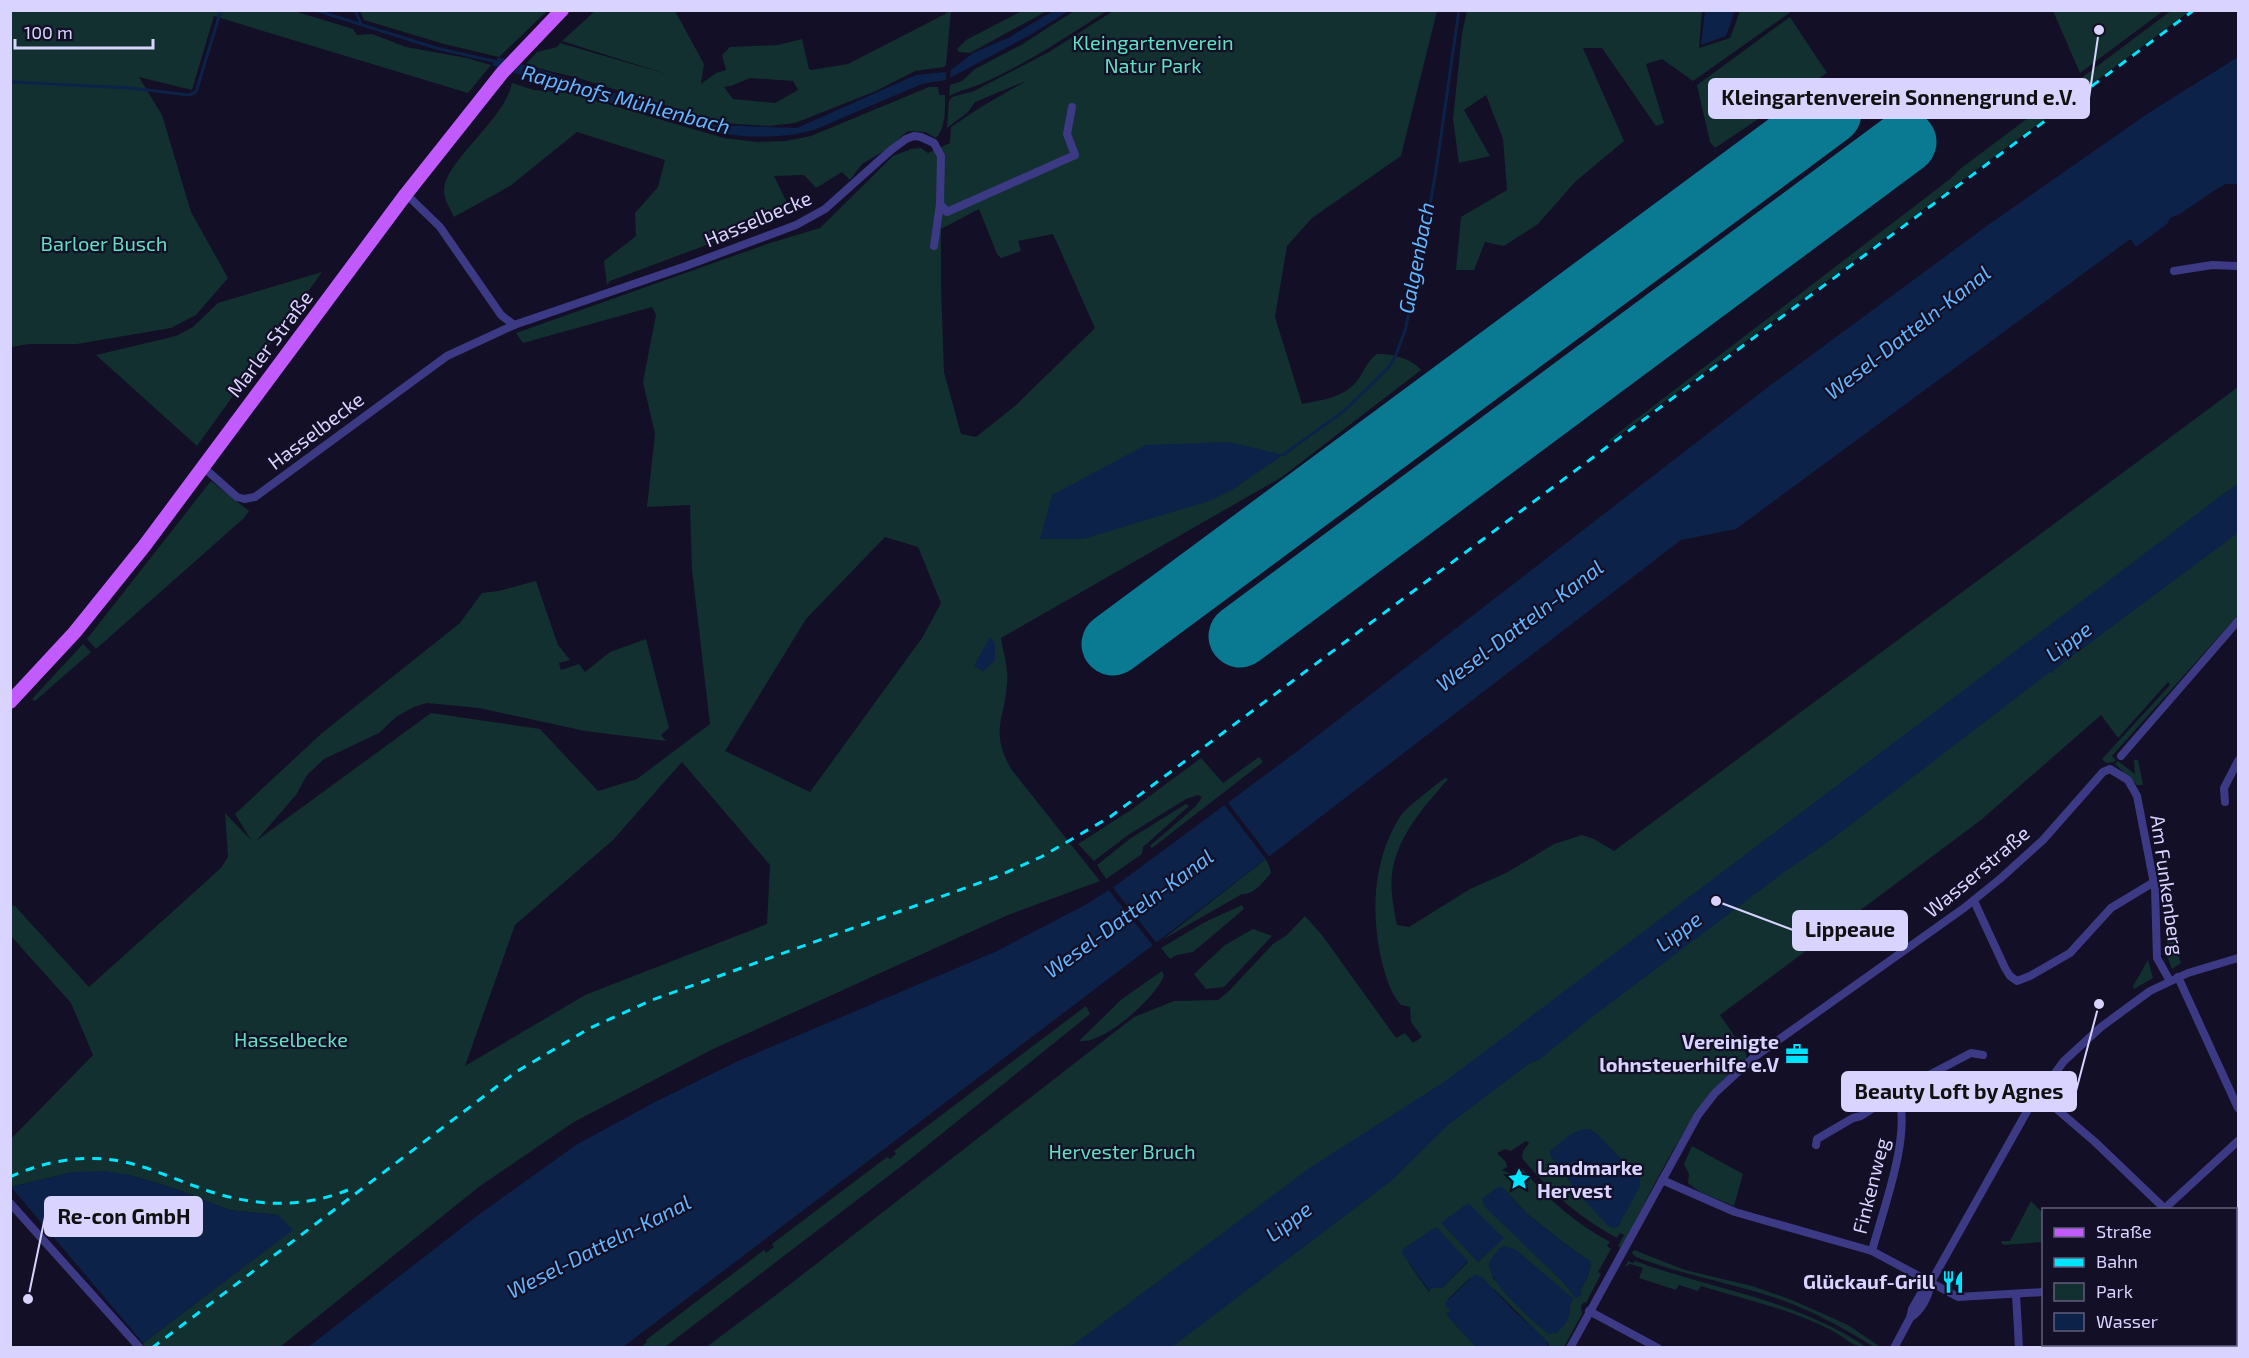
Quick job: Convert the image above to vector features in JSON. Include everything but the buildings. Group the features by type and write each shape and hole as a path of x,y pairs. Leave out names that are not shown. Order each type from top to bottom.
{"main road":[{"name":"Marler Straße","path":"10,702 82,623 145,545 406,194 477,104 531,41 562,10"}],"street":[{"path":"940,204 947,212 1075,155 1068,134 1072,107"},
{"name":"Hasselbecke","path":"203,467 237,497 244,499 255,497 437,362 514,325 686,266 796,225 825,209 891,150 914,136 934,143 939,151 942,164 940,204 934,246"},
{"path":"406,194 440,227 501,315 514,325"},
{"path":"2174,271 2212,265 2238,266"},
{"path":"2121,756 2238,621"},
{"path":"2225,802 2224,788 2238,761"},
{"name":"Am Funkenberg","path":"2109,769 2128,780 2137,796 2154,882 2157,958 2174,979 2238,1108"},
{"name":"Wasserstraße","path":"1570,1347 1698,1116 1715,1093 1753,1058 1974,901 2032,851 2103,772 2109,769"},
{"path":"1974,901 2005,968 2017,981 2070,953 2110,908 2154,882"},
{"path":"1894,1347 1910,1317 1918,1312 1930,1292 1931,1282 2038,1093 2064,1061 2101,1026 2174,979 2238,958"},
{"name":"Finkenweg","path":"1816,1145 1817,1139 1853,1118 1862,1116 1908,1086 1971,1053 1983,1055"},
{"path":"2038,1093 2095,1142 2163,1208"},
{"name":"Finkenweg","path":"1872,1251 1902,1128 1901,1103 1898,1094"},
{"path":"2165,1208 2238,1140"},
{"path":"1662,1180 1735,1212 1872,1251 1958,1297 2042,1292"},
{"path":"10,1203 140,1347"},
{"path":"2016,1294 2019,1347"},
{"path":"1589,1311 1659,1347"}],"green space":[{"name":"Barloer Busch","path":"11,10 294,11 353,29 357,35 372,34 406,47 467,58 491,65 468,93 214,16 192,90 139,77 162,115 191,212 228,278 196,315 171,328 77,344 29,344 11,347"},
{"path":"2172,10 2190,11 1610,442 1609,440 1950,179 1960,169"},
{"path":"360,11 547,11 499,57 444,44 364,20"},
{"path":"595,11 675,11 704,64 701,84 716,73 726,70 722,55 730,47 778,45 802,39 809,69 848,64 951,11 944,67 915,71 876,91 795,123 768,126 723,123 578,78 525,65 537,52 557,47 560,43 670,75 562,41","holes":["750,78 793,81 798,90 775,103 733,99 724,87"]},
{"path":"1022,11 1047,11 970,53 959,52 957,49 966,40"},
{"path":"1074,11 1107,11 1015,67 949,96 950,85 962,81 975,69 1021,45"},
{"name":"Hasselbecke","path":"1113,11 1437,11 1401,156 1312,218 1287,246 1275,317 1302,404 1332,397 1351,387 1377,354 1401,358 1413,363 1421,370 1282,477 1001,638 1007,667 1000,726 1001,745 1005,756 1011,769 1100,881 1008,915 711,1050 574,1122 480,1186 280,1347 144,1348 143,1343 292,1230 278,1215 229,1210 173,1188 129,1175 73,1172 11,1187 10,1140 93,1055 71,1003 11,936 11,908 14,905 89,987 221,868 228,857 225,813 251,840 235,814 322,733 460,623 482,593 536,581 558,645 570,660 559,663 561,670 579,664 585,672 610,652 646,639 669,728 661,735 666,741 585,731 479,708 427,703 396,717 379,733 324,759 307,775 296,795 256,841 431,713 540,729 598,791 637,779 710,724 692,570 690,505 647,507 655,434 643,382 656,315 652,307 523,343 516,333 770,243 820,228 893,156 921,148 928,153 950,143 951,127 1026,81 975,102 968,112 947,128 949,101 952,97 974,91 1049,52","holes":["979,209 997,254 1001,258 1021,251 1018,241 1053,234 1095,328 1015,406 976,437 961,434 944,372 941,229","1209,501 1155,516 1040,539","885,537 918,547 941,603 922,638 810,792 725,751 806,619","682,762 770,865 767,924 585,995 465,1066 515,925 613,840"]},
{"path":"1467,11 1702,11 1699,48 1730,38 1740,11 1792,11 1693,81 1662,59 1646,64 1664,123 1656,126 1602,48 1583,48 1624,141 1575,182 1538,224 1504,246 1485,242 1474,270 1456,270 1461,217 1507,190 1503,139 1486,95 1464,110 1490,156 1459,163 1453,119 1462,33"},
{"path":"2053,11 2163,11 2080,73"},
{"path":"1790,17 1827,73 1715,148 1710,142 1697,85"},
{"path":"512,83 534,90 569,93 724,138 757,142 786,141 811,136 929,87 938,87 939,95 945,95 945,112 942,129 936,138 925,132 908,131 884,151 862,164 850,180 842,172 816,188 804,175 774,176 792,213 610,281 607,285 604,261 636,236 635,213 658,187 665,160 577,132 510,186 454,217 446,201 444,191 446,180 453,167 498,111"},
{"path":"322,272 197,446 96,355 176,336 193,327 218,303"},
{"name":"Hervester Bruch","path":"2238,387 2238,615 2112,756 2116,760 2106,763 2102,759 2170,685 2168,682 2118,738 2101,715 1981,820 1720,1015 1745,1051 1747,1058 1726,1078 1690,1123 1661,1171 1621,1248 1618,1246 1624,1235 1620,1233 1617,1238 1566,1203 1522,1158 1523,1151 1529,1143 1526,1141 1511,1151 1505,1149 1497,1153 1506,1162 1507,1167 1502,1170 1514,1175 1523,1169 1563,1210 1610,1242 1607,1246 1611,1249 1598,1272 1601,1274 1586,1303 1584,1302 1581,1306 1582,1314 1564,1347 1549,1347 1549,1344 1495,1290 1470,1278 1448,1299 1451,1310 1447,1315 1476,1347 705,1348 1134,1017 1174,1001 1218,1000 1273,944 1287,935 1305,916 1322,935 1396,1038 1405,1033 1413,1043 1422,1037 1411,1022 1410,1007 1401,1005 1398,1001 1385,973 1377,934 1376,893 1383,853 1400,817 1445,778 1448,779 1421,811 1399,847 1392,874 1397,925 1409,927 1470,889 1506,873 1554,844 1582,835 1614,851","holes":["1589,1129 1598,1135 1640,1179 1550,1151 1576,1132","1505,1190 1526,1213 1591,1262 1588,1276 1580,1291 1581,1295 1576,1298 1564,1283 1485,1206","1442,1223 1503,1238 1478,1262","1436,1227 1468,1262 1442,1288 1431,1288 1429,1292 1408,1262","1540,1272 1573,1299 1565,1320 1556,1333 1533,1320 1492,1277"]},
{"path":"211,481 249,511 244,518 96,649 87,639"},
{"path":"83,644 91,652 35,701 32,699"},
{"path":"1259,757 1263,762 1152,848 1150,846 1196,806 1202,797 1198,795 1186,799 1128,835 1094,861 1078,844 1131,810 1201,758 1223,783"},
{"path":"2134,760 2138,760 2143,785 2137,785 2115,764 2118,761 2135,774"},
{"path":"1186,804 1189,806 1143,847 1142,854 1106,879 1097,865 1131,838"},
{"path":"1266,859 1271,873 1254,890 1242,894 1162,940"},
{"path":"1242,905 1244,909 1193,952 1170,959 1161,948 1205,922"},
{"path":"1253,929 1272,936 1224,987 1206,989 1194,974 1225,945"},
{"path":"2173,939 2181,963 2172,969 2167,956 2167,940"},
{"path":"2148,960 2153,978 2134,989 2133,986"},
{"path":"1162,971 1164,976 1159,984 1134,1013 1102,1035 1090,1040 1079,1041 1122,999"},
{"path":"1086,1006 1090,1014 908,1161 665,1347 641,1347 647,1342 646,1340 764,1250 766,1253 774,1247 772,1244 887,1157 890,1159 896,1154 894,1151"},
{"path":"1692,1146 1743,1174 1734,1206 1700,1192 1688,1183 1689,1174 1684,1164"},
{"path":"2031,1201 2042,1212 2042,1242 2004,1245 2001,1243 2010,1241"},
{"path":"1634,1250 1685,1270 1752,1286 1792,1300 1848,1325 1879,1346 1874,1347 1828,1320 1792,1304 1636,1257 1632,1253"},
{"path":"1628,1261 1633,1263 1635,1261 1783,1306 1811,1317 1866,1347 1853,1344 1817,1323 1768,1306 1701,1286 1698,1291 1679,1285 1676,1290 1639,1278 1643,1268 1630,1264 1625,1267"}],"water":[{"path":"1705,10 1735,11 1726,36 1701,45"},
{"path":"1053,11 1069,11 950,78 951,70 973,53 1008,38"},
{"path":"499,57 671,111 689,114 715,125 797,128 916,75 946,72 946,80 922,84 814,130 781,136 747,136 715,132 540,82 492,65"},
{"name":"Wesel-Datteln-Kanal","path":"2238,57 2238,184 2226,184 2212,192 2180,214 2170,218 2167,224 2136,247 2129,240 1736,529 1681,540 1219,895 623,1347 307,1348 477,1216 576,1145 653,1103 738,1061 997,951 1085,905 1115,886 1295,753 1768,387 1988,225 2147,114"},
{"path":"1229,442 1283,455 1232,490 1209,501 1083,539 1040,539 1052,495 1146,445"},
{"name":"Lippe","path":"2238,483 2238,533 2071,657 2054,670 2054,673 2050,672 1832,839 1783,873 1539,1060 1530,1063 1448,1125 1391,1181 1172,1347 1069,1348 1308,1169 1444,1082"},
{"path":"990,637 995,643 995,660 983,672 974,666"},
{"path":"1584,1129 1589,1129 1598,1135 1640,1179 1640,1186 1618,1227 1608,1226 1581,1197 1550,1155 1550,1151 1562,1141"},
{"path":"105,1171 129,1175 173,1188 229,1210 278,1215 293,1230 143,1343 11,1187 73,1172"},
{"path":"1498,1187 1502,1187 1526,1213 1591,1262 1588,1276 1580,1291 1582,1295 1576,1298 1564,1283 1484,1206 1482,1199"},
{"path":"1468,1203 1504,1238 1478,1262 1441,1223"},
{"path":"1436,1227 1468,1261 1442,1288 1431,1288 1430,1292 1402,1253 1403,1249"},
{"path":"1504,1246 1515,1249 1574,1299 1570,1304 1567,1321 1556,1333 1548,1334 1541,1328 1512,1301 1496,1281 1489,1262"},
{"path":"1475,1274 1482,1277 1544,1338 1549,1347 1476,1347 1446,1314 1451,1310 1447,1309 1445,1303"}],"pier":[{"path":"1226,800 1271,859 1268,862 1223,803"},
{"path":"1111,885 1158,945 1155,948 1107,888"}],"waterway":[{"path":"10,82 130,88 189,95 196,92 221,10"},
{"name":"Rapphofs Mühlenbach","path":"315,10 436,48 497,62"},
{"path":"355,10 361,24"},
{"name":"Galgenbach","path":"1283,455 1344,411 1389,367 1395,357 1405,331 1419,266 1436,171 1459,10"}],"runway":[{"path":"1113,644 1830,113"},
{"path":"1240,636 1905,142"}],"railway":[{"path":"152,1348 516,1072 590,1028 652,1000 996,877 1041,857 1110,817 2194,10"},
{"path":"10,1177 35,1167 87,1158 135,1165 219,1194 258,1202 317,1200 355,1187"}],"place":[{"name":"Kleingartenverein Sonnengrund e.V.","path":"2099,30"},
{"name":"Lippeaue","path":"1716,901"},
{"name":"Beauty Loft by Agnes","path":"2099,1004"},
{"name":"Vereinigte lohnsteuerhilfe e.V","path":"1797,1054"},
{"name":"Landmarke Hervest","path":"1519,1179"},
{"name":"Glückauf-Grill","path":"1953,1282"},
{"name":"Re-con GmbH","path":"28,1299"}],"park label":[{"name":"Kleingartenverein Natur Park","path":"1153,54"}]}
